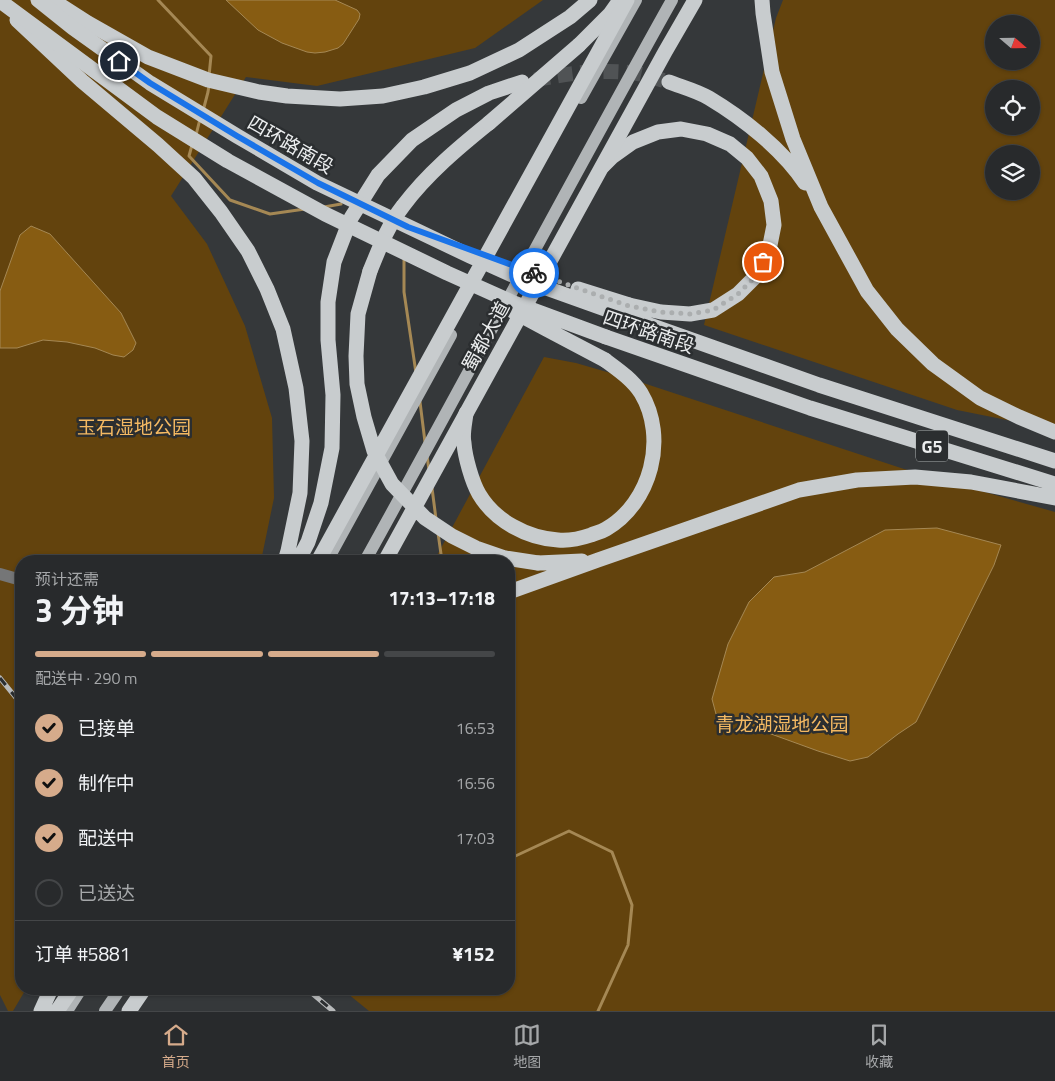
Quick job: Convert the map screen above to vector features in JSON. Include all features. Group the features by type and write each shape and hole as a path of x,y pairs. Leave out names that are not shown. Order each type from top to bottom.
{"highway":[{"name":"四环路南段","path":"38,0 73,28 150,83 237,136 318,183 470,256 521,279 819,385 1055,461"},
{"path":"52,0 148,57 208,80 259,92 287,96 340,98 382,96 424,87 470,73 520,50 590,0"},
{"path":"496,555 476,548 452,536 425,518 392,484 374,451 356,384 358,314 370,271 383,238 402,206 432,172 458,148 579,45 610,14 620,0"},
{"name":"蜀都大道","path":"321,555 626,0"},
{"path":"379,555 689,0"},
{"name":"蜀都大道","path":"388,555 695,0"},
{"path":"762,0 772,72 793,139 821,208"},
{"name":"四环路南段","path":"0,2 157,117 228,161 325,214 447,273 514,303 606,338 810,408 1055,484"},
{"path":"0,2 82,81 194,178 222,212 248,251 267,289 283,329 296,388 302,441 300,493 287,555"},
{"path":"301,555 308,542 321,503 332,448 334,395 328,340 328,302 334,262 350,218 378,175 412,140 456,110 489,93 522,82"},
{"path":"669,82 707,97 746,123 779,152 799,175 821,208 867,291 897,329 933,364 980,398 1055,432"},
{"path":"408,227 568,286 629,306 661,312 690,314 713,310 738,294 757,275 769,250 774,225 771,200 760,176 747,158 730,144 707,134 681,129 658,132 633,142 612,157 588,182"},
{"path":"447,273 546,330 604,360 628,378 641,393 654,432 654,457 648,478 637,500 623,517 605,530 584,537 559,541 538,537 513,527 492,511 478,494 469,470 463,442 466,401"},
{"path":"515,590 799,490 857,480 915,477 971,482 1055,498"},
{"path":"515,560 538,563 598,560"},
{"path":"41,1011 48,995"},
{"path":"57,1011 68,995"},
{"path":"129,1011 140,995"},
{"path":"141,1011 146,995"}],"main road":[{"path":"330,555 508,229 636,0"},
{"path":"368,555 672,0"},
{"path":"67,1011 77,995"},
{"path":"106,1011 116,995"}],"street":[{"path":"0,574 15,578"}],"green space":[{"name":"玉石湿地公园","path":"0,0 543,0 475,48 317,86 246,77 171,196 207,244 245,326 272,418 274,498 262,555 15,555 15,995 22,995 13,1011 8,1011 0,995"},
{"path":"783,0 1055,0 1055,433 1032,425 957,410 704,325 776,18"},
{"name":"青龙湖湿地公园","path":"544,357 576,363 631,379 904,469 1055,512 1055,1011 369,1011 349,995 515,995 515,555 437,555"}],"shaded area":[{"path":"226,0 335,0 357,10 360,14 359,19 343,44 338,48 315,53 282,43 258,30"},
{"path":"31,226 50,234 121,313 136,343 133,350 124,357 67,342 43,340 17,348 0,348 0,291 20,235"},
{"path":"937,528 1001,545 994,565 916,722 868,757 850,761 716,714 712,699 728,644 749,602 774,577 805,572 885,530"}],"waterway":[{"path":"158,0 211,56 209,76"},
{"path":"203,111 209,85"},
{"path":"196,135 200,119"},
{"path":"192,145 189,156 230,200 270,214 305,209"},
{"path":"324,207 341,204"},
{"path":"404,258 404,292 416,373"},
{"path":"420,402 425,442"},
{"path":"427,456 429,470"},
{"path":"432,488 436,519"},
{"path":"438,533 441,555"},
{"path":"515,856 569,831 612,852 632,905 628,945 598,1011"}],"tunnel":[{"path":"535,80 560,75 610,71 635,73 669,82"}],"railway":[{"path":"0,678 15,697"},
{"path":"314,995 333,1011"}],"way so far":[{"path":"534,273 629,306 661,312 690,314 713,310 738,294 757,275 763,262"}],"route":[{"path":"119,61 150,83 318,183 408,227 534,273"}]}
